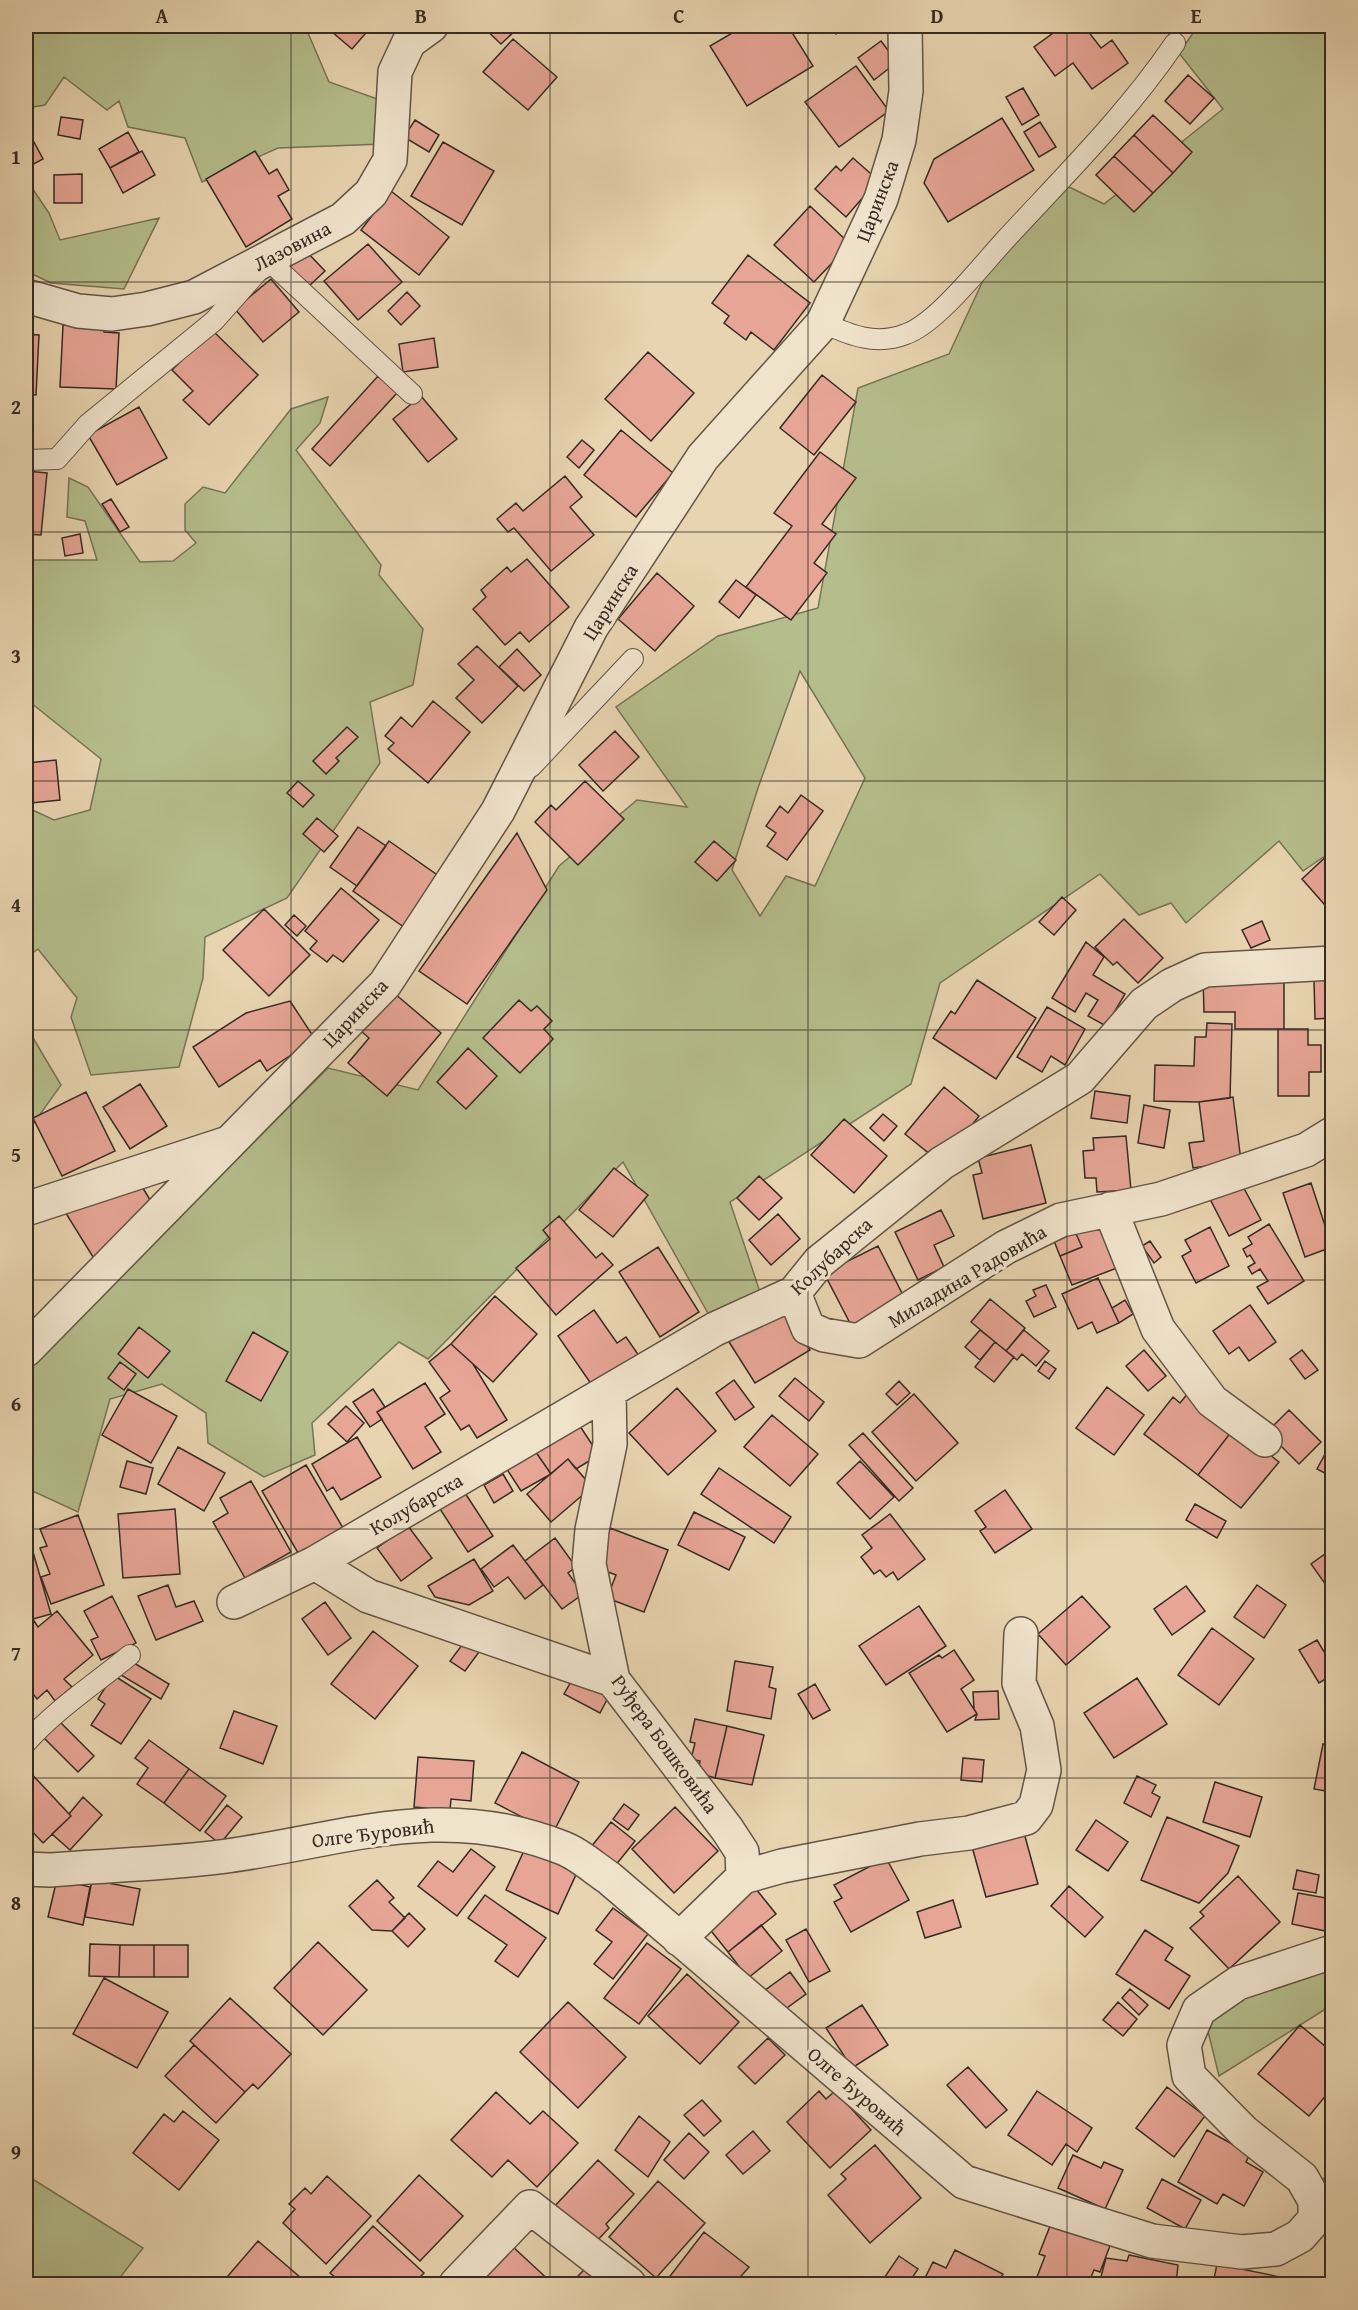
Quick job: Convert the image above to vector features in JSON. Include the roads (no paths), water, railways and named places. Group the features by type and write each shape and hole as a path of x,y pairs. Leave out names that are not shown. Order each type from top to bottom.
{"street":[{"name":"Лазовина","path":"26,296 78,311 112,314 147,309 194,297 268,261 343,219 371,193 390,160 395,72 409,42 431,26"},
{"name":"Царинска","path":"26,1350 385,984 498,811 591,628 703,456 823,323 881,199 899,141 906,91 905,26"},
{"name":"Колубарска","path":"234,1602 315,1563 715,1329 794,1293 819,1262 942,1163 1080,1078 1143,1004 1172,985 1205,970 1332,963"},
{"name":"Миладина Радовића","path":"794,1293 808,1328 824,1335 859,1341 1006,1248 1061,1220 1161,1199 1306,1150 1332,1134"},
{"name":"Царинска","path":"26,1209 229,1143"},
{"path":"1110,1209 1158,1329 1212,1401 1265,1440"},
{"name":"Руђера Бошковића","path":"609,1392 610,1444 592,1530 589,1564 613,1680 727,1829 742,1852 743,1877"},
{"path":"315,1563 368,1596 613,1680"},
{"path":"679,1939 743,1877 782,1866 920,1839 969,1833 1026,1818 1036,1805 1044,1770 1037,1726 1019,1683 1021,1634"},
{"name":"Олге Ђуровић","path":"26,1869 50,1870 226,1856 391,1827 458,1824 508,1830 565,1849 609,1878 964,2182 1152,2241 1242,2252 1276,2249 1300,2236 1315,2219 1315,2201 1302,2178 1244,2132 1188,2076 1184,2045 1198,2010 1238,1983 1332,1952"},
{"path":"456,2284 530,2207 628,2284"}],"lane":[{"path":"823,323 859,338 883,340 908,334 961,290 1088,152 1149,83 1175,43"},
{"path":"26,460 57,459 88,424 214,321 268,261 412,394"},
{"path":"508,791 633,659"},
{"path":"26,1743 48,1718 88,1690 130,1655"}]}
